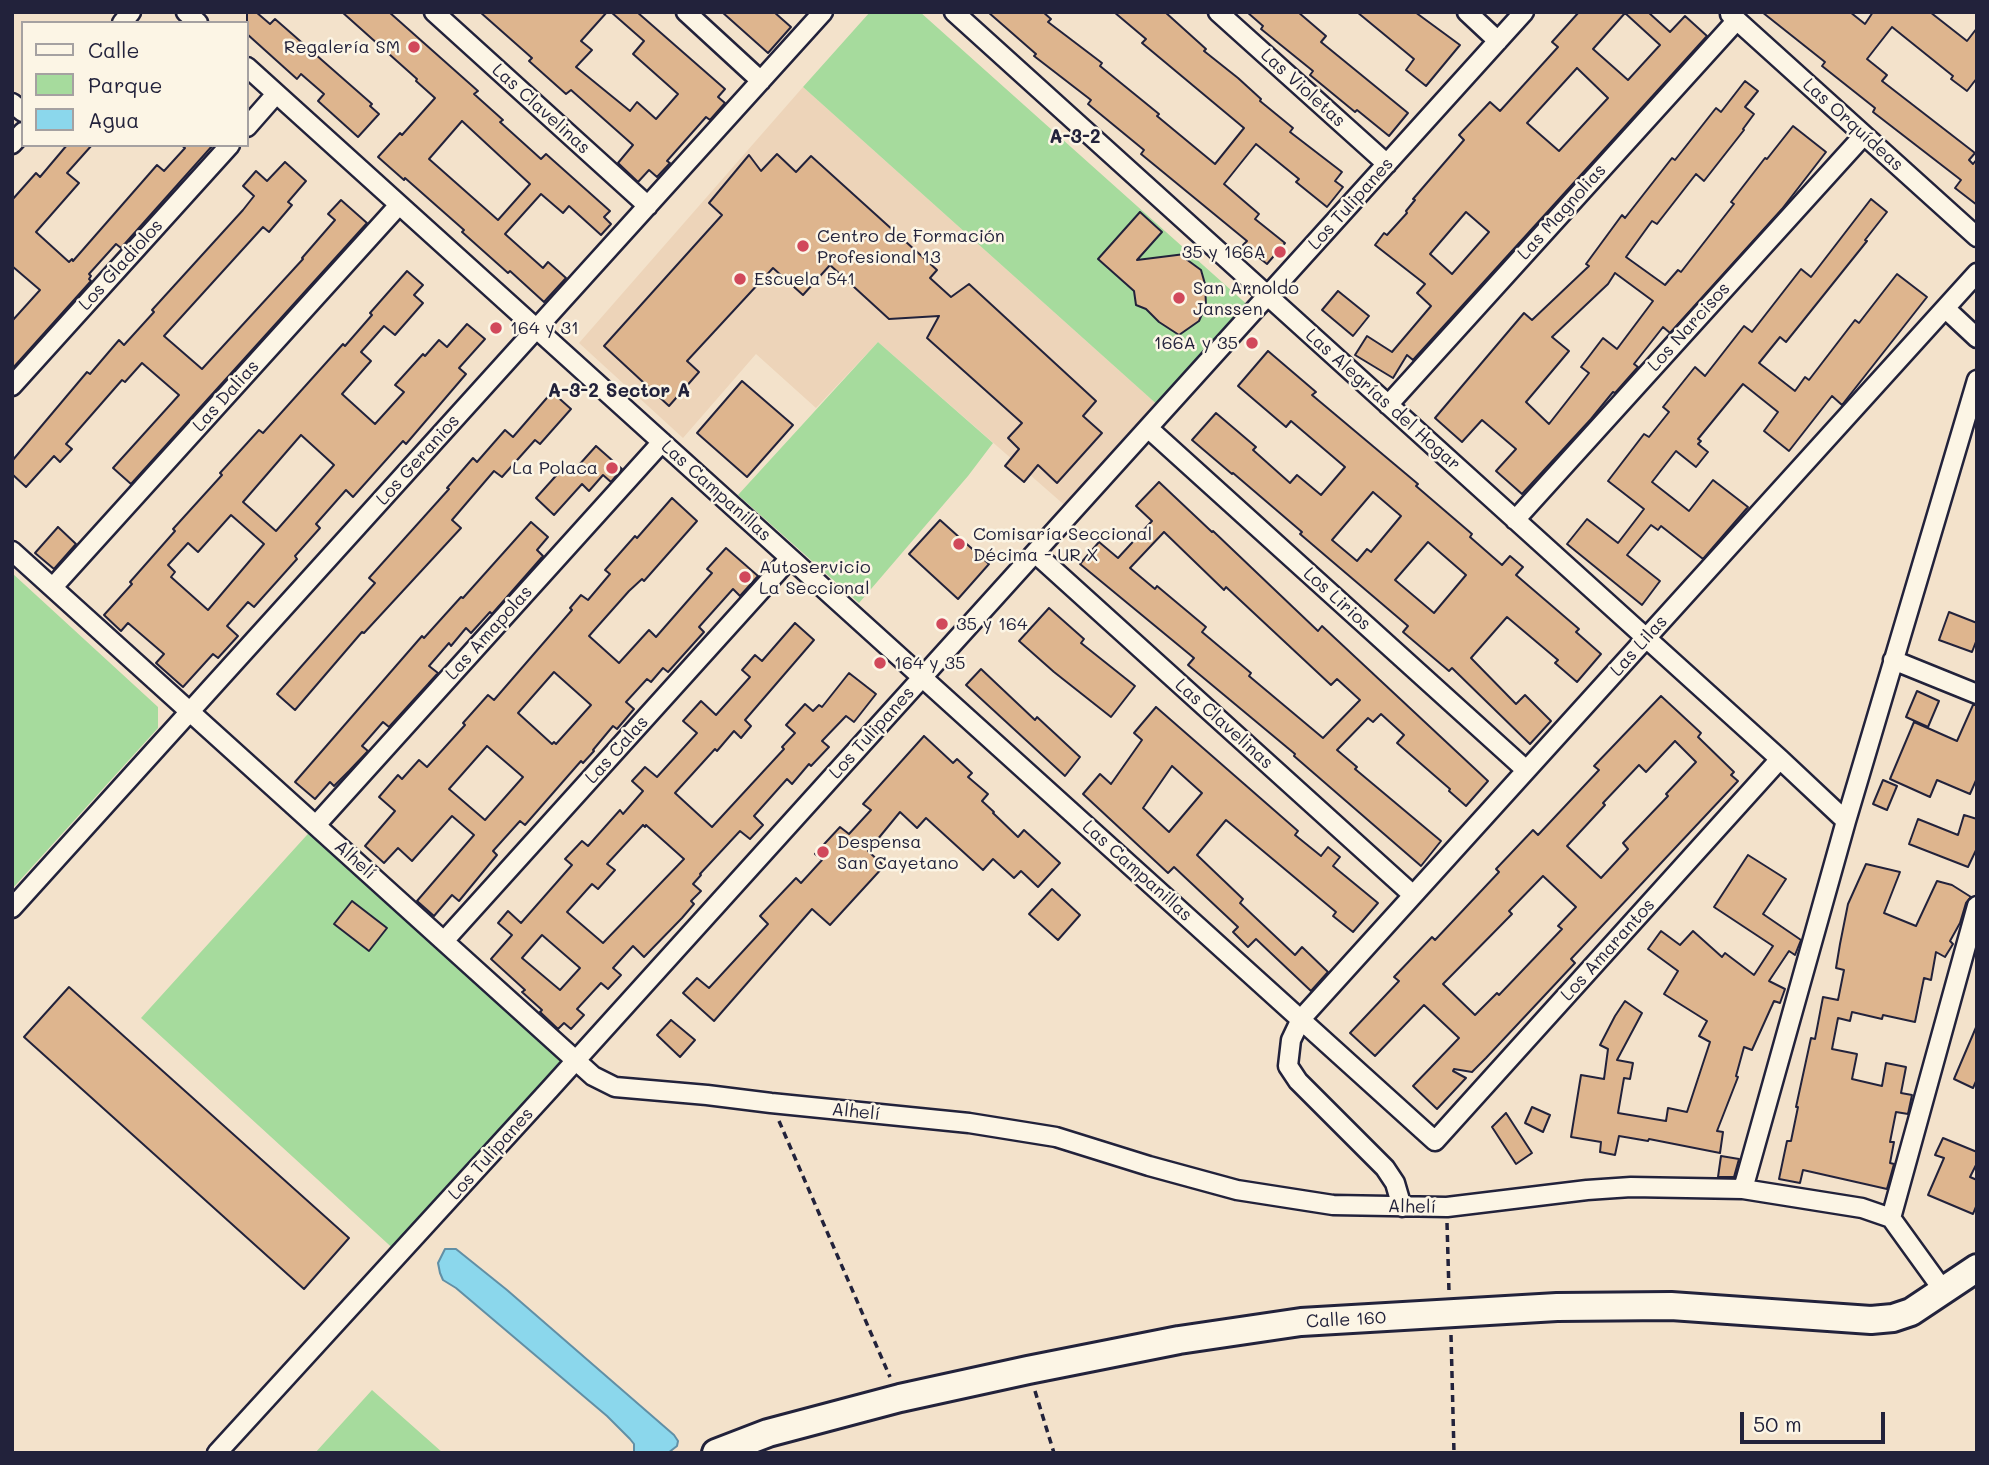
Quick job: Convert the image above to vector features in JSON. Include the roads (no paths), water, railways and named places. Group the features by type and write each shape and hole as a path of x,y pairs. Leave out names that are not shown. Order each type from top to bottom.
{"main road":[{"name":"Calle 160","path":"716,1453 768,1433 900,1398 1179,1340 1301,1322 1557,1307 1671,1306 1871,1320 1893,1318 1911,1312 1977,1268"}],"street":[{"name":"Las Clavelinas","path":"434,12 648,206"},
{"path":"686,12 761,81"},
{"name":"Los Geranios","path":"12,908 823,12"},
{"name":"Las Alegrías del Hogar","path":"954,12 1846,821"},
{"name":"Las Violetas","path":"1218,12 1387,164"},
{"path":"1467,12 1499,41"},
{"name":"Los Tulipanes","path":"217,1453 1524,12"},
{"name":"Las Orquídeas","path":"1732,16 1977,237"},
{"name":"Las Magnolias","path":"1388,405 1732,16"},
{"name":"Las Campanillas","path":"248,68 1435,1141"},
{"path":"248,126 276,94"},
{"name":"Los Narcisos","path":"1515,520 1864,135"},
{"name":"Los Gladiolos","path":"12,386 228,147"},
{"name":"Las Dalias","path":"53,587 399,205"},
{"name":"Las Lilas","path":"1301,1019 1977,273"},
{"path":"1946,309 1977,338"},
{"path":"1743,1189 1846,821 1977,380"},
{"name":"Los Lirios","path":"1148,428 1526,770"},
{"name":"Las Amapolas","path":"316,825 662,442"},
{"name":"Alhelí","path":"12,551 593,1076 615,1087 994,1127 1056,1137 1237,1190 1333,1205 1447,1207 1587,1190 1743,1189 1862,1208 1891,1218"},
{"name":"Las Clavelinas","path":"1035,553 1413,895"},
{"name":"Las Calas","path":"444,941 790,558"},
{"path":"1893,660 1977,694"},
{"name":"Los Amarantos","path":"1435,1141 1780,759"},
{"path":"1943,1290 1891,1218 1977,906"},
{"path":"1301,1019 1291,1040 1288,1066 1298,1081 1385,1168 1395,1183 1402,1207"}],"water":[{"path":"445,1249 456,1249 507,1290 674,1435 678,1441 677,1446 668,1453 634,1453 634,1444 607,1416 456,1288 443,1280 438,1263"}],"place":[{"name":"Regalería SM","path":"414,47"},
{"name":"Centro de Formación Profesional 13","path":"803,246"},
{"name":"35 y 166A","path":"1280,252"},
{"name":"Escuela 541","path":"740,279"},
{"name":"San Arnoldo Janssen","path":"1179,298"},
{"name":"164 y 31","path":"496,328"},
{"name":"166A y 35","path":"1252,343"},
{"name":"La Polaca","path":"612,468"},
{"name":"Comisaría Seccional Décima - UR X","path":"959,544"},
{"name":"Autoservicio La Seccional","path":"745,577"},
{"name":"35 y 164","path":"942,624"},
{"name":"164 y 35","path":"880,663"},
{"name":"Despensa San Cayetano","path":"823,852"}],"district":[{"name":"A-3-2","path":"1075,137"},
{"name":"A-3-2 Sector A","path":"619,391"}]}
